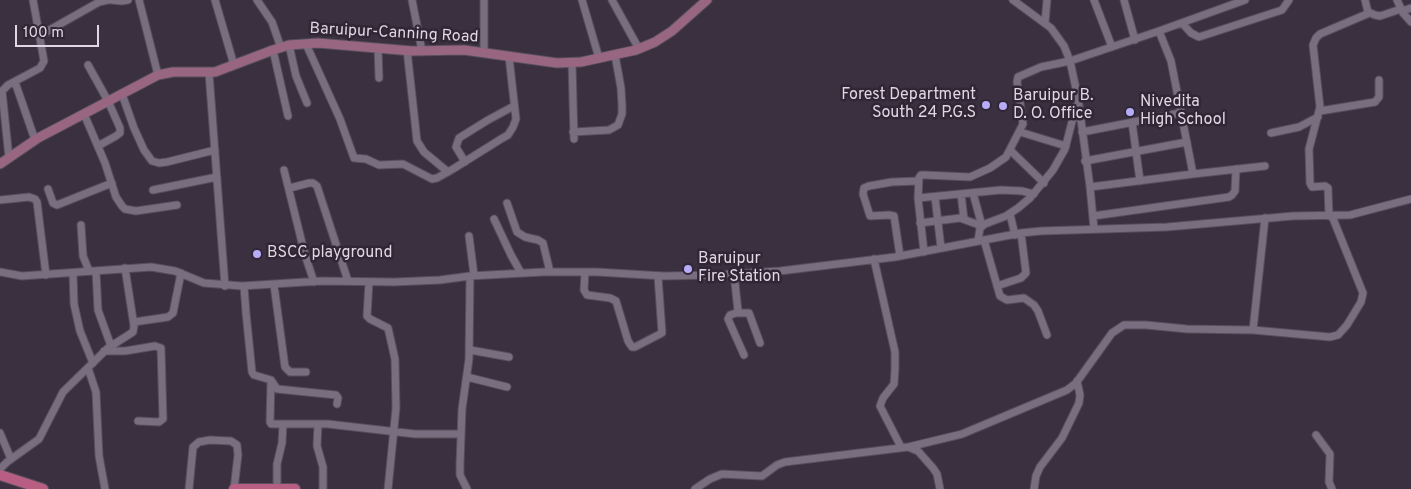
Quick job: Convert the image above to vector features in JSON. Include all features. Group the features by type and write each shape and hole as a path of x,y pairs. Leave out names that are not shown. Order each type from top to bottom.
{"main road":[{"name":"Baruipur-Canning Road","path":"0,164 35,140 158,75 173,72 215,72 281,48 318,43 407,50 464,50 557,63 572,62 639,49 655,42 672,31 707,0"},
{"path":"0,475 43,489"},
{"path":"234,489 295,489"}],"street":[{"path":"8,158 1,90 37,71 43,66 44,61 33,0"},
{"path":"39,36 99,2 109,0 122,2 128,0"},
{"path":"139,0 158,75"},
{"path":"215,0 234,65"},
{"path":"258,0 272,22 281,48 307,103"},
{"path":"412,0 422,50"},
{"path":"484,0 484,54"},
{"path":"582,0 599,58"},
{"path":"612,0 639,49"},
{"path":"1014,0 1045,23 1064,46 1070,61 1078,98 1094,229"},
{"path":"1045,23 1047,0"},
{"path":"1094,0 1112,47"},
{"path":"1124,0 1135,40"},
{"path":"924,252 918,198 918,181 921,175 966,178 1003,159 1010,150 1023,124 1018,78 1041,67 1070,61 1135,40 1182,23 1230,2 1245,0"},
{"path":"1182,23 1194,36 1199,37 1282,10 1289,0"},
{"path":"1365,0 1368,12"},
{"path":"1397,0 1411,22"},
{"path":"1368,12 1380,16 1411,8"},
{"path":"695,489 722,474 760,476 785,462 904,447 962,434 1061,393 1077,381 1112,333 1124,325 1187,329 1254,330 1330,337 1338,334 1347,325 1362,302 1363,293 1331,216 1328,188 1326,186 1312,187 1310,183 1309,149 1319,114 1314,41 1320,34 1365,16 1368,12"},
{"path":"1159,31 1172,62 1180,114 1194,174"},
{"path":"306,44 340,119 354,158 366,159 379,165 403,164 432,179 465,162 510,132 516,121 508,57"},
{"path":"281,48 288,116"},
{"path":"378,48 379,78"},
{"path":"407,50 417,141 424,152 448,172"},
{"path":"572,62 573,135 613,130 618,126 622,114 614,55"},
{"path":"88,65 108,101 120,128 120,132 98,146"},
{"path":"209,73 225,286"},
{"path":"1271,133 1299,127 1319,114 1375,102 1379,97 1379,80"},
{"path":"15,82 35,140"},
{"path":"122,94 140,143 152,161 159,163 167,162 215,150"},
{"path":"1047,334 1034,305 1024,298 1004,299 1000,296 979,231 982,226 1010,214 1034,194 1044,182 1066,146 1078,98"},
{"path":"465,162 457,150 456,144 459,138 514,106"},
{"path":"84,114 116,196 125,209 136,211 177,205"},
{"path":"1082,132 1180,114"},
{"path":"1132,122 1140,182"},
{"path":"1020,132 1066,146"},
{"path":"1086,161 1186,142"},
{"path":"1010,150 1044,182"},
{"path":"1090,187 1265,166"},
{"path":"1093,216 1228,197 1235,191 1236,169"},
{"path":"284,170 290,188 305,255 314,282"},
{"path":"153,190 217,177"},
{"path":"900,256 894,216 870,216 863,194 864,188 892,182 918,181"},
{"path":"290,188 308,182 317,186 348,282"},
{"path":"48,189 53,203 57,205 112,183"},
{"path":"918,198 973,192 1017,190 1034,194"},
{"path":"973,192 982,226"},
{"path":"961,194 964,219"},
{"path":"0,200 29,197 35,199 46,275"},
{"path":"935,197 941,248"},
{"path":"0,272 22,276 151,266 181,273 204,283 225,286 314,282 440,280 472,275 550,272 658,276 734,274 780,271 900,256 1018,234 1168,227 1265,218 1356,214 1411,199"},
{"path":"507,203 517,232 525,237 538,240 543,244 550,272"},
{"path":"998,286 1021,278 1026,273 1018,234 1010,214"},
{"path":"494,218 521,273"},
{"path":"920,223 958,218 982,226"},
{"path":"1254,330 1265,218"},
{"path":"80,225 83,256 93,271 98,310 111,346"},
{"path":"467,489 460,470 460,434 462,399 470,350 472,275 469,236"},
{"path":"874,259 895,352 896,369 894,384 883,398 880,406 904,447 918,452 934,468 940,489"},
{"path":"0,469 39,439 63,392 104,351 132,334 135,328 125,268"},
{"path":"73,272 74,304 96,392 99,456 104,489"},
{"path":"585,272 584,290 588,295 610,298 616,301 628,341 632,347 662,333 658,276"},
{"path":"134,322 168,317 174,313 181,273"},
{"path":"734,274 738,310 736,313"},
{"path":"369,282 368,316 370,319 388,328 395,359 397,384 388,489"},
{"path":"274,284 285,367 290,372 306,372"},
{"path":"244,286 252,372 258,377 271,380 277,389 334,394 338,398 337,404"},
{"path":"744,355 728,319 730,316 736,313 749,313 760,343"},
{"path":"104,351 125,351 155,346 161,348 163,419 158,422 138,421"},
{"path":"470,350 509,357"},
{"path":"467,377 506,386"},
{"path":"271,380 270,422 272,424 318,424 415,434 460,434"},
{"path":"1034,489 1040,467 1062,438 1079,403 1080,396 1077,381"},
{"path":"275,489 283,424"},
{"path":"318,424 317,446 323,467 323,489"},
{"path":"0,433 11,459"},
{"path":"1316,436 1330,454 1328,482 1332,489"},
{"path":"189,489 193,448 198,442 210,440 231,441 237,446 238,455 234,489"}],"place":[{"name":"Forest Department South 24 P.G.S","path":"986,105"},
{"name":"Baruipur B. D. O. Office","path":"1003,106"},
{"name":"Nivedita High School","path":"1130,112"},
{"name":"BSCC playground","path":"257,254"},
{"name":"Baruipur Fire Station","path":"688,269"}]}
